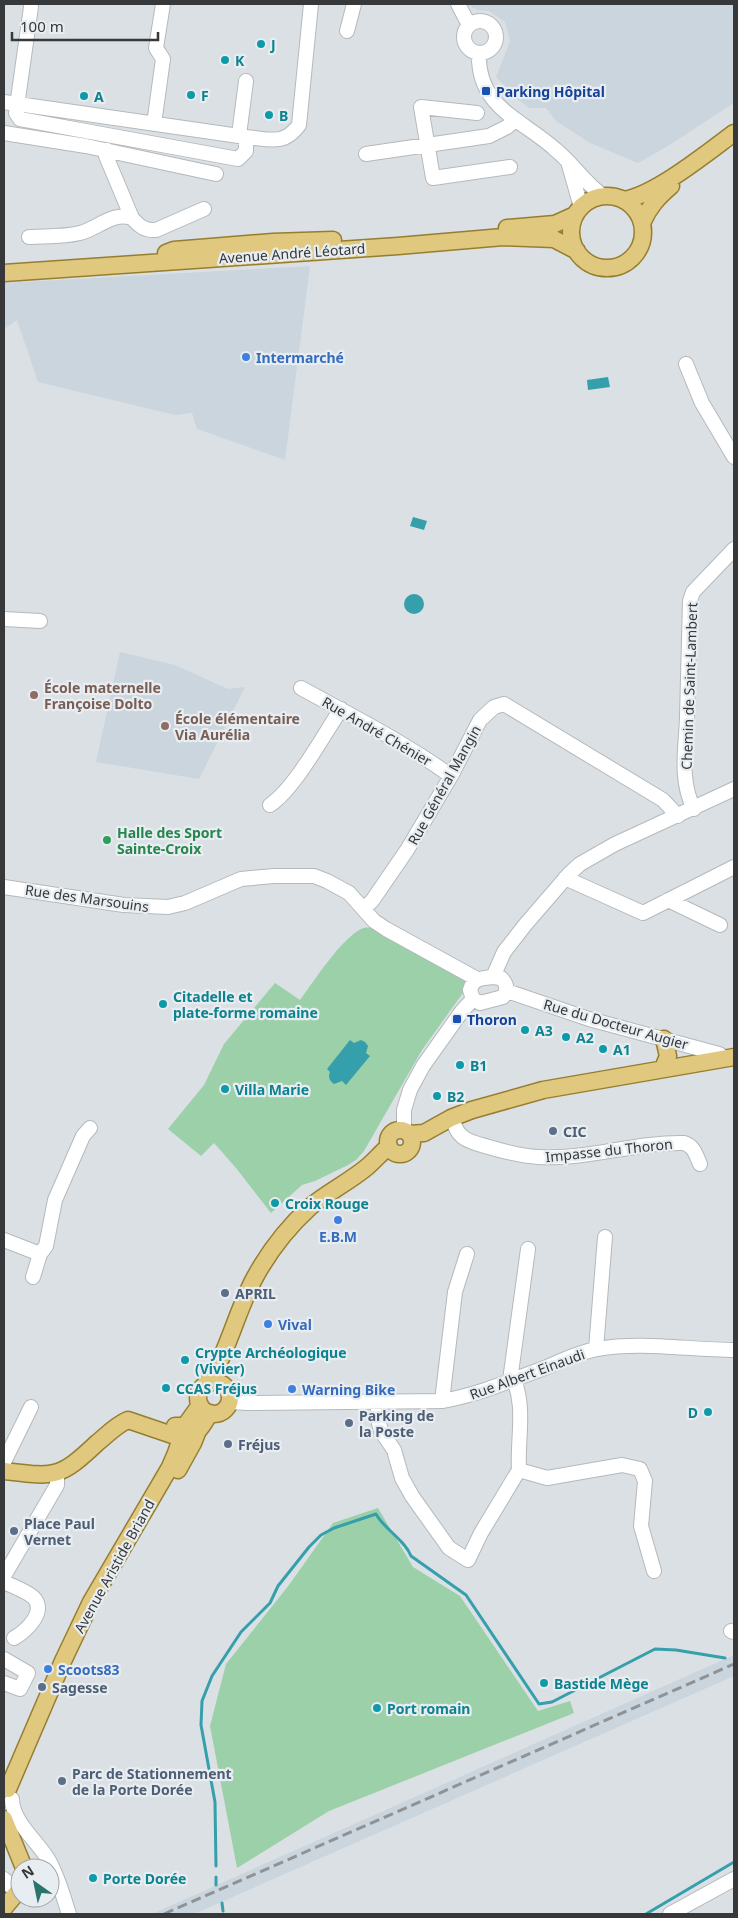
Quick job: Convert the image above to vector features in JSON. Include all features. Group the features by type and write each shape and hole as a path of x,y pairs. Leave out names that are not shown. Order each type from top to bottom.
{"main road":[{"path":"624,200 633,198 666,181 734,133"},
{"path":"642,223 656,199 670,187 734,143"},
{"path":"603,196 614,196 624,200 636,209 642,223 643,239 640,246 636,253 624,264 608,268 595,266 584,259 577,251 571,234 578,211 588,202 603,196"},
{"name":"Avenue André Léotard","path":"4,262 24,263 116,258 164,253 174,250 273,242 413,236 538,226 555,224 578,211"},
{"name":"Avenue André Léotard","path":"4,273 388,247 503,237 554,239 577,251"},
{"path":"663,1068 668,1056 664,1039"},
{"path":"215,1384 217,1369 240,1308 254,1278 272,1251 296,1221 311,1206 398,1144 424,1133 451,1118 515,1096 663,1068 731,1059"},
{"path":"215,1384 229,1392 230,1402 223,1412 217,1414 205,1409 198,1395 200,1391 215,1384 223,1371 258,1281 273,1258 310,1216 378,1172 398,1144 430,1139 488,1111 556,1092 731,1059"},
{"name":"Avenue Aristide Briand","path":"7,1796 28,1766 95,1610 159,1505 193,1443 188,1432 205,1409"},
{"path":"4,1467 46,1471 60,1468 110,1426 125,1416 136,1416 188,1432"},
{"path":"4,1472 50,1475 67,1469 113,1429 128,1420 188,1432"},
{"path":"4,1819 20,1858"}],"street":[{"path":"154,124 163,58 156,48 163,4"},
{"path":"11,104 281,140 292,134 299,125 311,4"},
{"path":"347,31 354,4"},
{"path":"458,4 469,25"},
{"path":"31,7 11,104 20,118 238,159 246,151 242,136 246,81"},
{"path":"483,21 488,23 495,32 495,42 492,47 479,52 473,51 466,44 464,34 469,25 473,22 483,21"},
{"path":"479,52 480,77 486,91 515,120 554,148 603,196"},
{"path":"477,113 421,107 433,178 510,167"},
{"path":"366,154 489,136 507,127 515,120"},
{"path":"4,133 106,150 216,174"},
{"path":"106,150 106,156 132,218 138,225 148,230 156,230 204,209"},
{"path":"565,158 574,180 578,211"},
{"path":"28,237 81,233 117,217 125,216 132,218"},
{"path":"686,364 702,403 734,457"},
{"name":"Chemin de Saint-Lambert","path":"694,809 686,783 683,758 687,731 690,601 693,592 734,549"},
{"path":"4,619 40,621"},
{"name":"Rue André Chénier","path":"300,688 385,733 451,776"},
{"name":"Rue Général Mangin","path":"364,908 372,900 407,850 451,776 480,720 494,707 504,704 663,800 678,816"},
{"path":"270,806 279,799 299,772 341,709"},
{"path":"493,977 504,952 565,878 580,864 595,855 734,789"},
{"path":"565,878 643,913 734,867"},
{"name":"Rue des Marsouins","path":"4,887 124,905 168,907 185,903 241,879 255,876 297,875 314,876 327,881 349,893 364,908"},
{"path":"668,900 720,925"},
{"path":"364,908 374,921 386,929 477,979 501,978 507,991 501,999 480,1003 473,999 470,988 477,979"},
{"name":"Rue du Docteur Augier","path":"507,991 589,1019 719,1054 731,1059"},
{"path":"398,1144 404,1110 410,1090 423,1066 462,1011 473,999"},
{"name":"Impasse du Thoron","path":"455,1126 461,1138 501,1151 538,1157 561,1157 684,1143 690,1145 694,1150 700,1164"},
{"path":"33,1277 40,1254 46,1246 55,1200 83,1136 90,1128"},
{"path":"596,1349 605,1237"},
{"path":"4,1240 40,1254"},
{"path":"378,1402 378,1419 381,1431 394,1450 402,1478 412,1496 449,1548 468,1560 481,1533 519,1470 518,1453 521,1409 511,1373 528,1249"},
{"path":"442,1400 455,1292 467,1254"},
{"name":"Rue Albert Einaudi","path":"230,1402 247,1404 442,1400 464,1397 596,1349 626,1347 734,1350"},
{"path":"4,1462 31,1407"},
{"path":"519,1470 547,1478 622,1465 640,1468 646,1481 641,1526 654,1571"},
{"path":"4,1576 57,1486 57,1473"},
{"path":"4,1582 33,1597 38,1606 39,1612 24,1632 14,1638"},
{"path":"4,1659 28,1673 20,1689 4,1683"},
{"path":"7,1796 15,1815 48,1859 60,1884 69,1914"},
{"path":"670,1914 734,1879"}],"shaded area":[{"path":"467,4 734,4 734,103 638,163 590,143 556,121 546,108 529,108 517,99 496,77 510,41 505,22 489,11 477,10"},
{"path":"310,266 285,460 197,429 192,413 175,415 38,382 17,320 4,329 4,283"},
{"name":"École élémentaire Via Aurélia","path":"120,652 175,665 228,689 245,687 199,779 96,762"},
{"path":"734,1655 734,1676 194,1914 152,1914"}],"green space":[{"path":"373,927 460,976 465,981 465,990 422,1050 364,1151 356,1160 348,1165 315,1181 302,1185 271,1213 214,1143 201,1156 168,1129 204,1085 224,1044 275,983 300,1000 328,961 353,934 361,929"},
{"path":"378,1508 413,1567 460,1596 538,1711 570,1701 574,1713 329,1811 237,1868 210,1726 226,1664 289,1585 333,1523"}],"water":[{"path":"608,377 610,387 588,390 587,380"},
{"path":"413,517 427,521 424,530 410,526"},
{"path":"414,594 421,597 424,604 421,611 414,614 407,611 404,604 407,597"},
{"path":"350,1040 354,1043 361,1040 365,1042 368,1046 366,1053 370,1056 346,1085 342,1081 334,1084 330,1080 330,1072 327,1069"}],"waterway":[{"path":"216,1866 215,1802 201,1725 202,1701 212,1676 241,1632 270,1603 278,1586 309,1547 321,1535 334,1528 376,1514 404,1545 411,1556 466,1595 539,1704 552,1702 655,1649 676,1650 725,1658"},
{"path":"646,1914 734,1862"},
{"path":"216,1877 216,1885"},
{"path":"222,1903 223,1911"}],"railway":[{"path":"164,1914 734,1664"}],"place":[{"name":"J","path":"261,44"},
{"name":"K","path":"225,60"},
{"name":"Parking Hôpital","path":"486,91"},
{"name":"F","path":"191,95"},
{"name":"A","path":"84,96"},
{"name":"B","path":"269,115"},
{"name":"Intermarché","path":"246,357"},
{"name":"École maternelle Françoise Dolto","path":"34,695"},
{"name":"École élémentaire Via Aurélia","path":"165,726"},
{"name":"Halle des Sport Sainte-Croix","path":"107,840"},
{"name":"Citadelle et plate-forme romaine","path":"163,1004"},
{"name":"Thoron","path":"457,1019"},
{"name":"A3","path":"525,1030"},
{"name":"A2","path":"566,1037"},
{"name":"A1","path":"603,1049"},
{"name":"B1","path":"460,1065"},
{"name":"Villa Marie","path":"225,1089"},
{"name":"B2","path":"437,1096"},
{"name":"CIC","path":"553,1131"},
{"name":"Croix Rouge","path":"275,1203"},
{"name":"E.B.M","path":"338,1220"},
{"name":"APRIL","path":"225,1293"},
{"name":"Vival","path":"268,1324"},
{"name":"Crypte Archéologique (Vivier)","path":"185,1360"},
{"name":"CCAS Fréjus","path":"166,1388"},
{"name":"Warning Bike","path":"292,1389"},
{"name":"D","path":"708,1412"},
{"name":"Parking de la Poste","path":"349,1423"},
{"name":"Fréjus","path":"228,1444"},
{"name":"Place Paul Vernet","path":"14,1531"},
{"name":"Scoots83","path":"48,1669"},
{"name":"Bastide Mège","path":"544,1683"},
{"name":"Sagesse","path":"42,1687"},
{"name":"Port romain","path":"377,1708"},
{"name":"Parc de Stationnement de la Porte Dorée","path":"62,1781"},
{"name":"Porte Dorée","path":"93,1878"}]}
